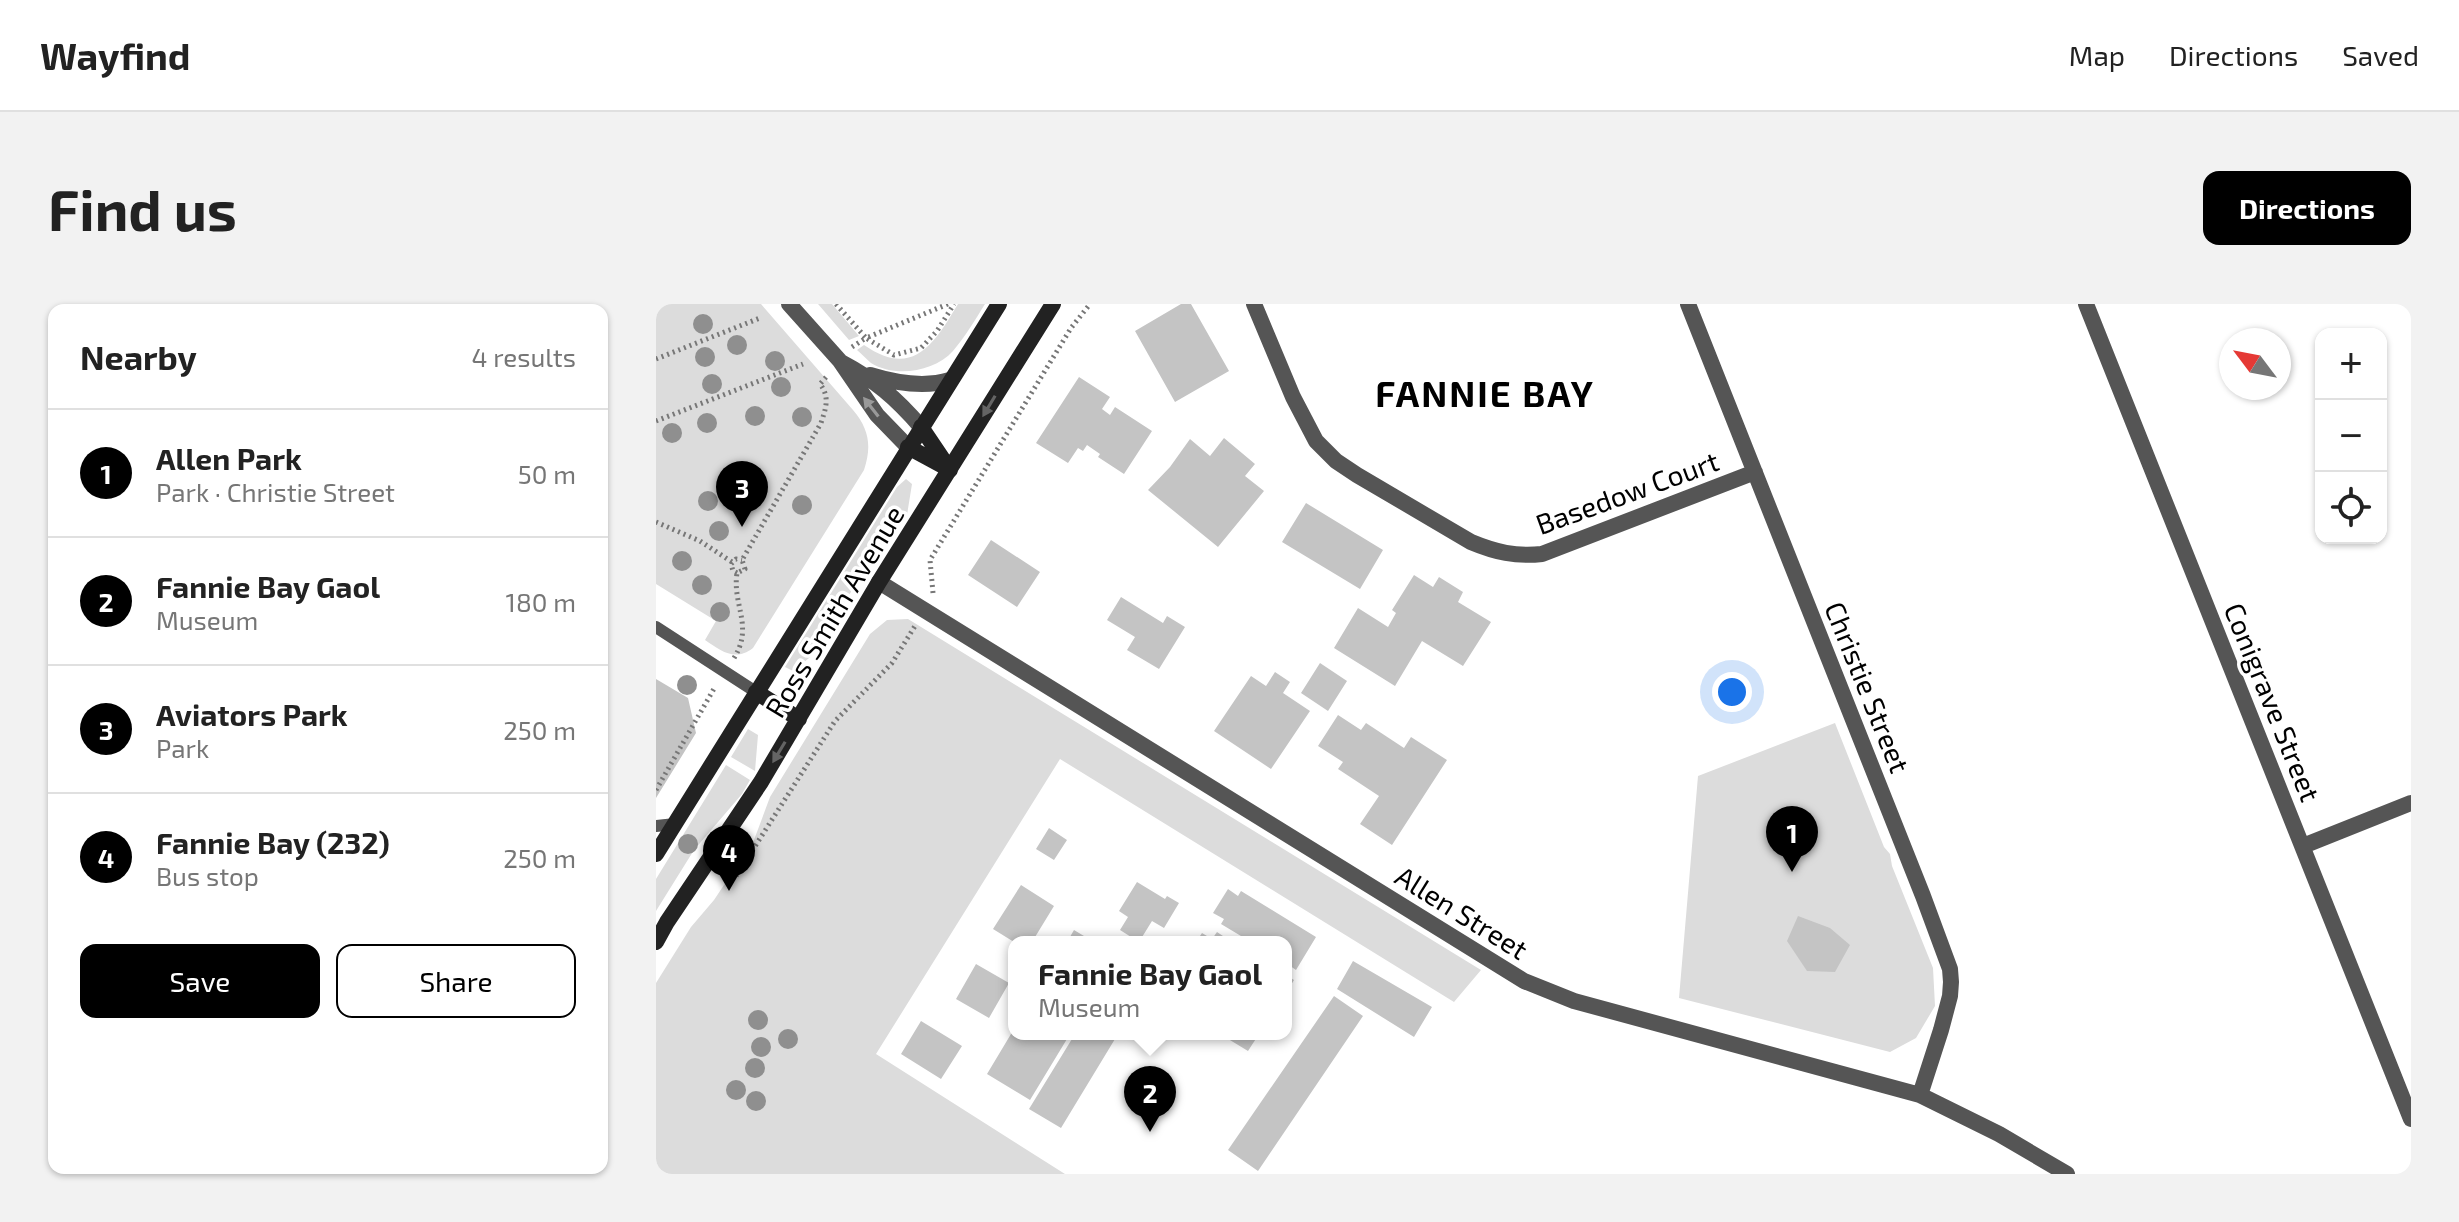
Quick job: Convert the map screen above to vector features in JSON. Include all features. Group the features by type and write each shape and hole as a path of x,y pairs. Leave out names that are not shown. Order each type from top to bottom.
{"street":[{"path":"789,304 840,361 865,400 908,447 950,470"},
{"name":"Ross Smith Avenue","path":"656,854 999,304"},
{"name":"Ross Smith Avenue","path":"656,942 761,782 879,582 1053,304"},
{"name":"Basedow Court","path":"1254,304 1293,397 1316,441 1336,461 1357,475 1488,549 1523,556 1542,554 1755,472"},
{"name":"Christie Street","path":"1688,304 1950,969 1950,996 1920,1095"},
{"name":"Conigrave Street","path":"2086,304 2411,1119"},
{"path":"840,361 873,379 889,393 921,427 950,470"},
{"path":"858,371 909,383 950,380"},
{"name":"Allen Street","path":"879,582 1524,981 1574,1001 1920,1095 1999,1134 2067,1174"},
{"path":"756,692 799,719"},
{"path":"2303,846 2411,803"}],"lane":[{"path":"656,627 756,692"},
{"path":"656,826 675,824"}],"path":[{"path":"836,304 866,338 894,355 921,348 937,331 954,304"},
{"path":"737,573 745,569 742,560 821,423 827,403 820,384 853,345 948,304"},
{"path":"736,876 835,721 892,663 933,596 930,560 1071,328 1090,304"},
{"path":"656,359 760,318"},
{"path":"656,421 803,364"},
{"path":"656,522 700,541 732,562"},
{"path":"732,562 742,560"},
{"path":"732,562 731,569 737,573"},
{"path":"656,790 737,653 742,638 742,613 736,595 737,573"}],"shaded area":[{"path":"656,304 761,304 853,410 868,438 864,470 753,648 740,654 722,651 705,640 716,621 656,584"},
{"path":"818,304 832,304 859,336 849,340"},
{"path":"958,304 985,304 953,351 936,364 914,370 891,370 871,363 857,350 864,345 881,355 909,358 931,344"},
{"path":"906,479 912,484 907,515 861,575 814,654 793,671 785,667 897,487"},
{"path":"908,619 1481,970 1454,1002 1060,759 876,1054 1065,1174 656,1174 656,983 691,927 714,900 754,840 770,797 870,634 887,620"},
{"path":"1835,723 1884,847 1890,854 1933,968 1935,1006 1916,1038 1890,1052 1679,998 1698,776"},
{"path":"748,729 758,735 755,771 731,757"},
{"path":"726,765 750,780 742,794 694,850 656,911 656,879"}],"building":[{"path":"1181,304 1191,304 1229,371 1175,402 1135,331"},
{"path":"1079,377 1110,397 1102,409 1110,415 1115,407 1152,431 1124,474 1098,457 1100,454 1087,445 1083,451 1078,448 1068,463 1036,443"},
{"path":"1224,438 1255,464 1245,476 1264,491 1218,547 1148,490 1190,439 1210,456"},
{"path":"1306,503 1383,550 1360,589 1282,542"},
{"path":"991,540 1040,572 1017,607 968,575"},
{"path":"1414,575 1433,587 1439,577 1463,592 1458,602 1491,622 1463,666 1422,641 1395,686 1334,648 1358,608 1388,627 1396,613 1392,610"},
{"path":"1121,597 1163,623 1167,616 1185,627 1159,669 1127,650 1135,637 1107,620"},
{"path":"1320,663 1347,681 1328,711 1301,693"},
{"path":"1275,672 1290,682 1283,693 1310,711 1271,769 1214,731 1251,676 1266,686"},
{"path":"656,679 688,698 696,733 656,798"},
{"path":"1338,715 1361,730 1366,723 1404,748 1411,737 1447,760 1392,845 1360,824 1379,796 1338,769 1343,762 1318,746"},
{"path":"1049,828 1067,840 1054,860 1036,849"},
{"path":"1137,882 1165,899 1167,896 1179,903 1164,928 1152,921 1143,936 1130,936 1120,930 1128,917 1119,911"},
{"path":"1021,885 1054,906 1036,936 1008,938 993,929"},
{"path":"1228,889 1238,896 1241,891 1316,937 1296,970 1292,967 1292,936 1241,936 1221,924 1224,919 1213,913"},
{"path":"1798,916 1830,928 1850,945 1835,972 1807,971 1787,941"},
{"path":"1074,930 1084,936 1070,936"},
{"path":"1353,961 1432,1007 1414,1037 1337,989"},
{"path":"976,964 1008,982 989,1018 956,999"},
{"path":"1334,996 1363,1016 1258,1171 1228,1150"},
{"path":"921,1021 962,1046 941,1079 901,1054"},
{"path":"1008,1039 1066,1040 1030,1100 987,1074"},
{"path":"1071,1040 1114,1040 1061,1128 1029,1109"},
{"path":"1230,1040 1255,1040 1248,1051"}],"place":[{"name":"Aviators Park","path":"742,527"},
{"name":"Allen Park","path":"1792,872"},
{"name":"Fannie Bay (232)","path":"729,891"},
{"name":"Fannie Bay Gaol","path":"1150,1132"}],"district":[{"name":"FANNIE BAY","path":"1485,392"}]}
